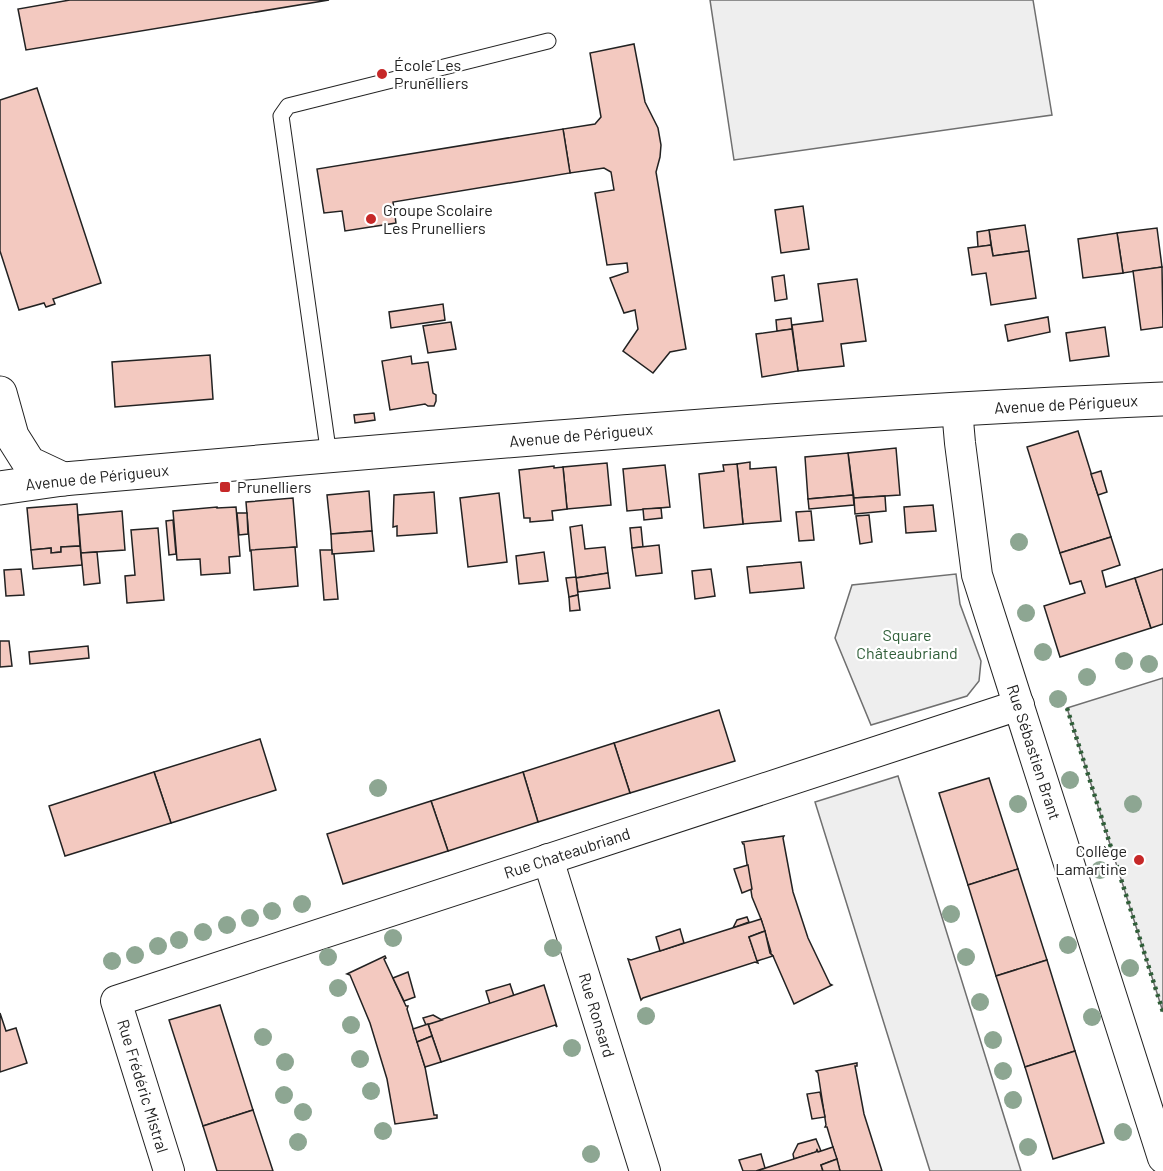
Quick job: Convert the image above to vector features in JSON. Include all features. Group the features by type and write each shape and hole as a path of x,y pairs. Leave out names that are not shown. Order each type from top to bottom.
{"street":[{"path":"0,393 12,436 29,462 63,479"},
{"name":"Avenue de Périgueux","path":"0,488 63,479 701,425 1163,399"},
{"name":"Rue Sébastien Brant","path":"957,409 977,575 1163,1158"},
{"name":"Rue Chateaubriand","path":"116,1001 1019,705"},
{"name":"Rue Ronsard","path":"548,859 645,1171"},
{"name":"Rue Frédéric Mistral","path":"116,1001 169,1171"}],"lane":[{"path":"328,456 281,116 288,106 548,41"}],"green space":[{"path":"710,0 1033,0 1052,115 734,160"},
{"name":"Square Châteaubriand","path":"956,574 960,604 981,661 979,681 967,696 871,725 835,638 852,585"},
{"name":"Collège Lamartine","path":"1163,678 1163,1012 1067,708"},
{"path":"898,776 1021,1171 930,1171 815,802"}],"building":[{"path":"70,0 329,0 26,50 18,9"},
{"path":"634,44 645,102 658,128 661,145 656,172 686,349 670,352 653,373 623,351 638,329 635,310 624,313 610,278 628,272 627,263 607,265 595,193 614,190 611,172 604,168 570,173 563,129 595,124 601,117 590,53"},
{"path":"37,88 101,283 53,299 55,304 46,307 44,303 19,310 0,251 0,100"},
{"path":"563,129 570,173 393,202 396,223 345,231 342,211 324,213 317,169"},
{"path":"803,206 809,249 781,253 775,210"},
{"path":"1025,225 1029,251 993,256 989,230"},
{"path":"1157,228 1162,267 1123,273 1117,233"},
{"path":"989,230 991,245 978,247 977,232"},
{"path":"1117,233 1123,273 1083,278 1078,239"},
{"path":"991,245 993,256 1029,251 1036,298 991,305 986,273 972,275 968,248"},
{"path":"1162,267 1163,327 1141,330 1133,271"},
{"path":"784,275 787,299 775,301 772,277"},
{"path":"857,279 866,341 841,344 844,366 798,371 792,325 823,321 818,284"},
{"path":"443,304 445,320 391,328 389,312"},
{"path":"1048,317 1050,332 1008,341 1005,325"},
{"path":"791,318 792,329 777,331 776,320"},
{"path":"451,322 456,349 428,353 423,326"},
{"path":"1105,327 1109,356 1070,361 1066,333"},
{"path":"792,329 798,371 762,377 756,334"},
{"path":"210,355 213,399 115,407 112,362"},
{"path":"411,356 412,364 428,362 436,401 434,406 425,404 390,410 382,361"},
{"path":"374,413 375,420 355,423 354,415"},
{"path":"1078,431 1111,537 1060,553 1027,447"},
{"path":"896,448 900,495 854,498 848,453"},
{"path":"848,453 853,495 808,499 805,457"},
{"path":"750,462 750,469 776,467 781,521 743,524 737,464"},
{"path":"607,463 611,505 567,509 563,467"},
{"path":"737,464 743,524 704,528 699,474 724,471 723,465"},
{"path":"665,465 670,507 627,511 623,469"},
{"path":"554,466 554,468 563,467 567,509 552,511 553,520 530,522 530,518 524,518 519,470"},
{"path":"1101,471 1107,492 1098,495 1091,474"},
{"path":"369,491 372,531 331,534 327,495"},
{"path":"434,492 437,533 397,536 397,526 393,527 394,495"},
{"path":"499,493 507,562 468,567 460,498"},
{"path":"853,495 854,505 809,509 808,499"},
{"path":"885,496 886,511 855,514 854,498"},
{"path":"293,498 297,547 250,551 246,502"},
{"path":"77,504 80,546 61,547 61,552 51,553 51,548 31,550 27,508"},
{"path":"933,505 936,531 906,533 904,507"},
{"path":"236,507 240,556 229,557 230,573 201,575 200,559 177,560 173,511"},
{"path":"661,508 662,518 644,520 643,509"},
{"path":"122,511 125,550 81,553 78,515"},
{"path":"811,511 814,540 799,541 796,512"},
{"path":"237,513 247,513 248,534 239,535"},
{"path":"869,515 872,542 860,544 856,516"},
{"path":"173,520 176,554 169,555 166,521"},
{"path":"582,525 585,549 605,547 608,573 576,578 570,527"},
{"path":"641,527 643,547 632,548 630,528"},
{"path":"158,528 164,600 127,603 125,576 135,575 131,530"},
{"path":"372,531 374,551 332,554 331,534"},
{"path":"1111,537 1120,565 1102,571 1106,587 1135,578 1151,628 1060,657 1044,606 1085,593 1081,581 1070,584 1060,553"},
{"path":"659,545 662,573 636,576 632,548"},
{"path":"80,546 82,565 33,569 31,550 51,548 51,553 61,552 61,547"},
{"path":"295,547 298,586 254,590 251,550"},
{"path":"320,550 332,550 334,554 338,599 324,600"},
{"path":"97,552 100,583 84,585 81,553"},
{"path":"544,552 548,581 519,584 516,556"},
{"path":"801,562 804,588 750,593 747,567"},
{"path":"21,569 24,595 6,596 4,570"},
{"path":"711,569 715,596 695,599 692,571"},
{"path":"1163,569 1163,624 1151,628 1135,578"},
{"path":"608,573 610,588 578,592 576,578"},
{"path":"576,577 578,595 569,597 566,578"},
{"path":"578,595 580,610 570,611 569,597"},
{"path":"0,641 9,641 12,666 0,667"},
{"path":"88,646 89,658 30,664 29,652"},
{"path":"719,710 735,761 630,793 614,743"},
{"path":"260,739 276,790 171,823 154,772"},
{"path":"614,743 630,793 538,822 523,772"},
{"path":"154,772 171,823 65,856 49,806"},
{"path":"523,772 538,822 448,851 431,801"},
{"path":"989,778 1018,869 968,885 939,793"},
{"path":"431,801 448,851 343,884 327,834"},
{"path":"784,836 793,892 808,938 832,985 794,1004 770,953 761,919 752,897 742,842"},
{"path":"748,865 752,889 742,893 734,869"},
{"path":"1018,869 1047,960 996,976 968,885"},
{"path":"747,917 749,922 733,928 737,920"},
{"path":"761,919 765,931 749,937 758,963 755,962 641,1000 628,959 631,960"},
{"path":"680,929 684,943 660,951 656,937"},
{"path":"765,931 770,953 773,956 757,961 749,937"},
{"path":"385,956 384,959 408,1006 425,1067 434,1115 437,1115 437,1118 395,1124 387,1079 370,1023 350,975 347,974"},
{"path":"1047,960 1075,1051 1025,1067 996,976"},
{"path":"408,972 415,997 404,1001 393,978"},
{"path":"510,984 514,996 490,1004 486,991"},
{"path":"544,985 557,1027 555,1025 441,1062 428,1024"},
{"path":"220,1005 253,1110 203,1126 169,1020"},
{"path":"0,1013 6,1031 16,1028 27,1063 0,1072"},
{"path":"433,1015 442,1020 426,1025 423,1018"},
{"path":"428,1024 432,1036 417,1042 413,1029"},
{"path":"432,1036 441,1062 425,1067 417,1042"},
{"path":"1075,1051 1104,1143 1053,1159 1025,1067"},
{"path":"857,1063 855,1066 864,1114 882,1171 840,1171 827,1127 825,1127 816,1071"},
{"path":"820,1092 825,1117 812,1119 807,1094"},
{"path":"253,1110 273,1171 217,1171 203,1126"},
{"path":"816,1139 821,1151 817,1150 794,1159 793,1154 798,1144"},
{"path":"833,1147 837,1159 821,1165 823,1171 756,1171 817,1150 818,1152"},
{"path":"761,1154 765,1168 743,1171 739,1160"},
{"path":"837,1159 840,1171 823,1171 821,1165"}],"hedge":[{"path":"1067,708 1163,1012"}],"place":[{"name":"École Les Prunelliers","path":"382,74"},
{"name":"Groupe Scolaire Les Prunelliers","path":"371,219"},
{"name":"Prunelliers","path":"225,487"},
{"name":"Collège Lamartine","path":"1139,860"}]}
